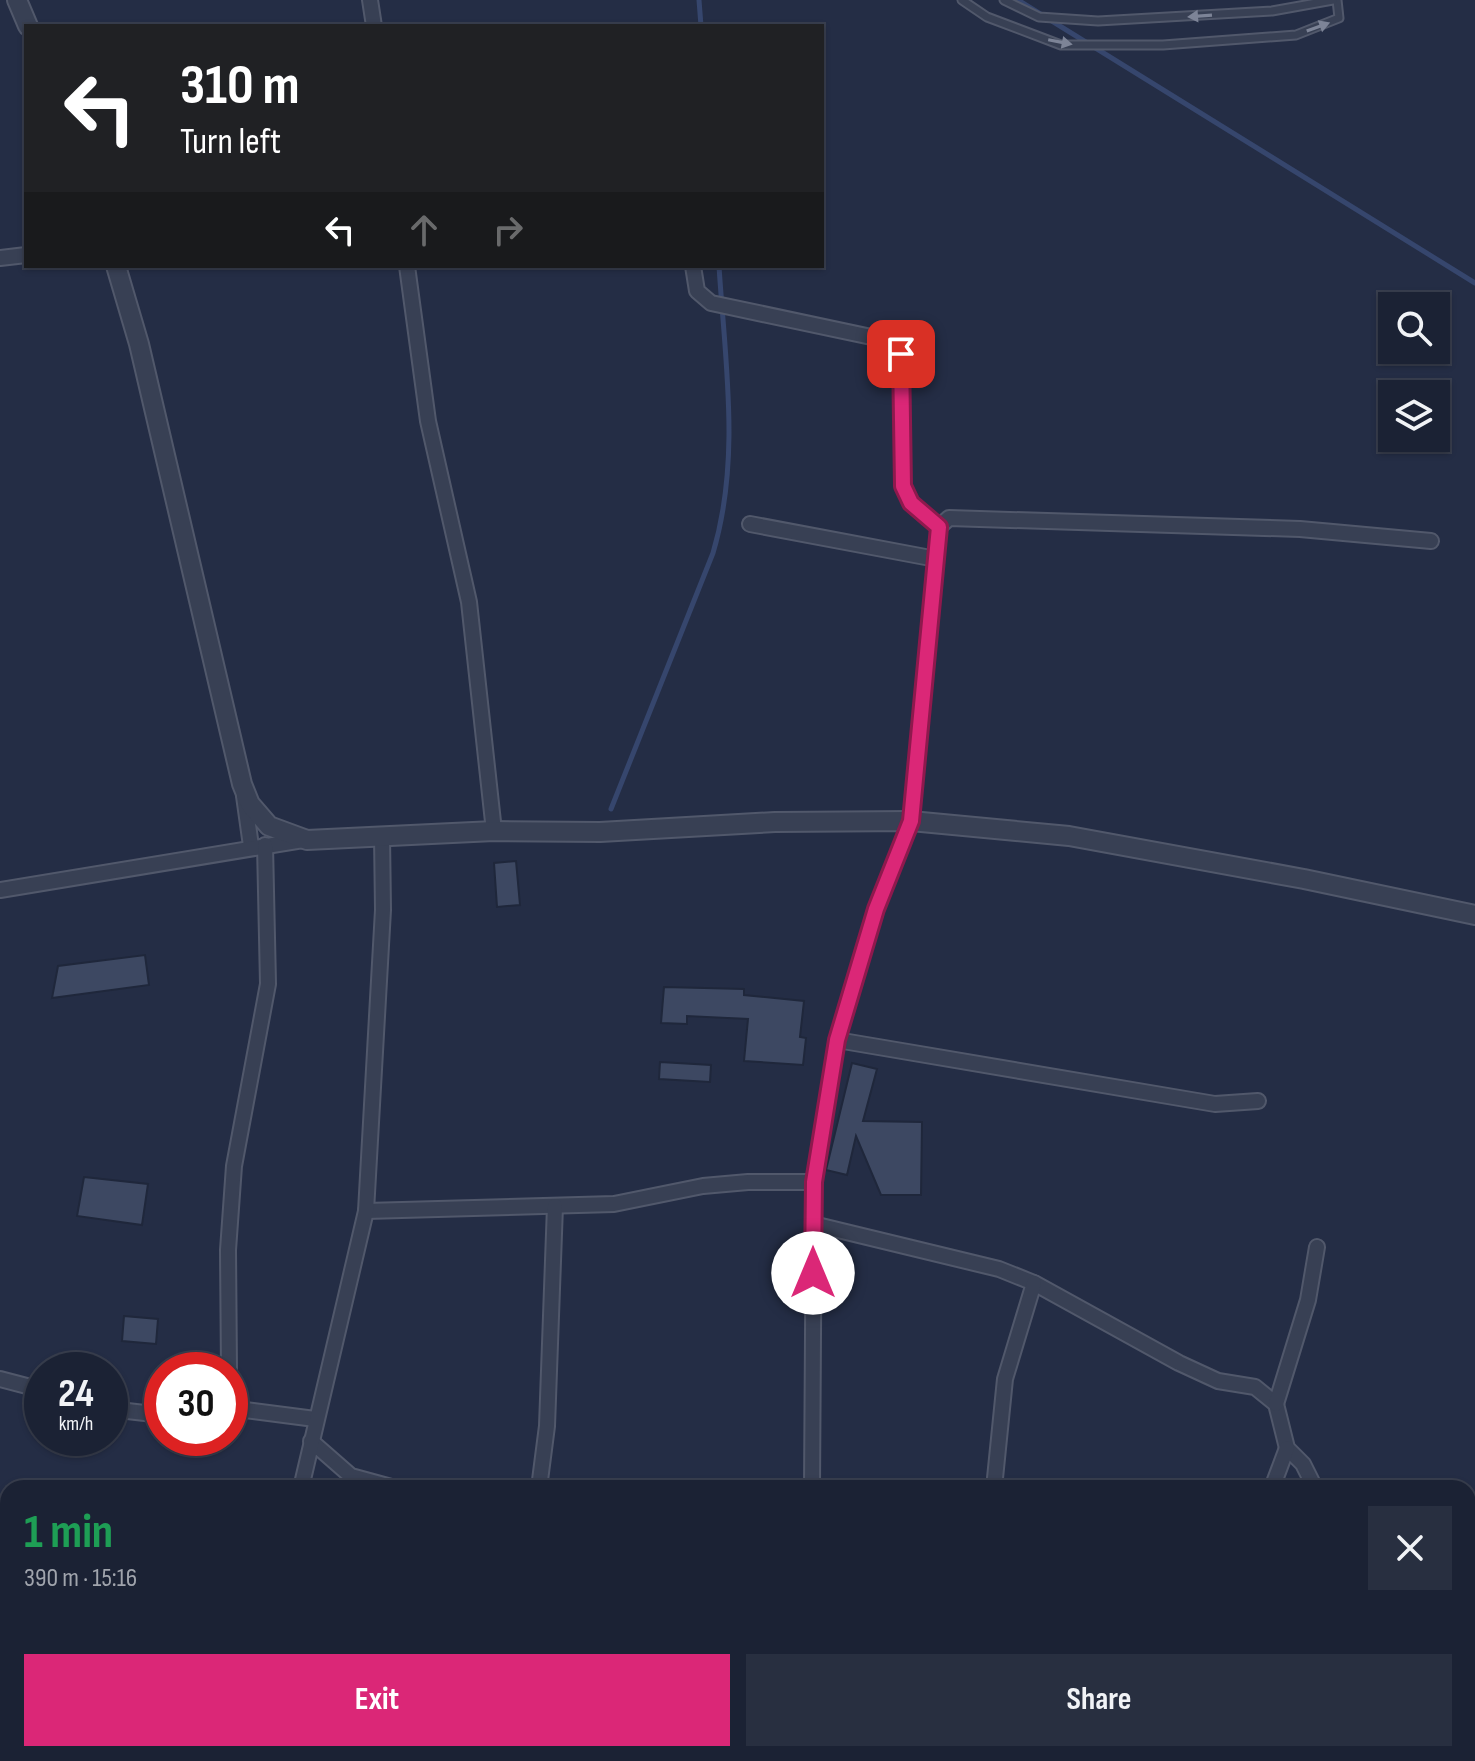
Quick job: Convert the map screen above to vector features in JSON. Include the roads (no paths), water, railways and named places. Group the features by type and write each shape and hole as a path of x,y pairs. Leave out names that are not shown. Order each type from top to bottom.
{"street":[{"path":"17,0 27,24"},
{"path":"370,0 374,24"},
{"path":"0,258 24,255"},
{"path":"117,268 139,344 258,846 268,984 234,1166 228,1250 229,1352"},
{"path":"407,268 428,421 469,602 494,831"},
{"path":"693,268 697,291 711,303 895,342 901,354 903,486 911,503 939,527"},
{"path":"812,1480 814,1182 837,1040 876,909 911,821 939,527 949,518 1284,528 1431,541"},
{"path":"750,524 936,559"},
{"path":"242,784 250,804 269,826 307,840"},
{"path":"0,890 307,840 494,831 600,832 775,822 911,821 1083,838 1275,873 1475,915"},
{"path":"303,1480 366,1211 383,925 382,836"},
{"path":"837,1040 1201,1102 1258,1101"},
{"path":"366,1211 614,1204 748,1182 814,1182"},
{"path":"540,1480 547,1426 555,1206"},
{"path":"813,1224 999,1269 1034,1283 1179,1363 1218,1381 1255,1387 1276,1404"},
{"path":"1311,1480 1303,1464 1287,1448 1276,1404 1308,1300 1317,1247"},
{"path":"995,1480 1005,1379 1034,1283"},
{"path":"0,1379 24,1385"},
{"path":"248,1410 315,1419"},
{"path":"311,1441 351,1476 366,1480"},
{"path":"1275,1480 1287,1448"}],"lane":[{"path":"962,0 987,17 1061,45 1163,45 1296,35 1339,18 1335,0 1272,11 1098,21 1039,17 1004,0"}],"waterway":[{"path":"699,0 701,24"},
{"path":"1018,0 1475,283"},
{"path":"611,809 713,553 722,518 727,482 729,410 719,268"}]}
